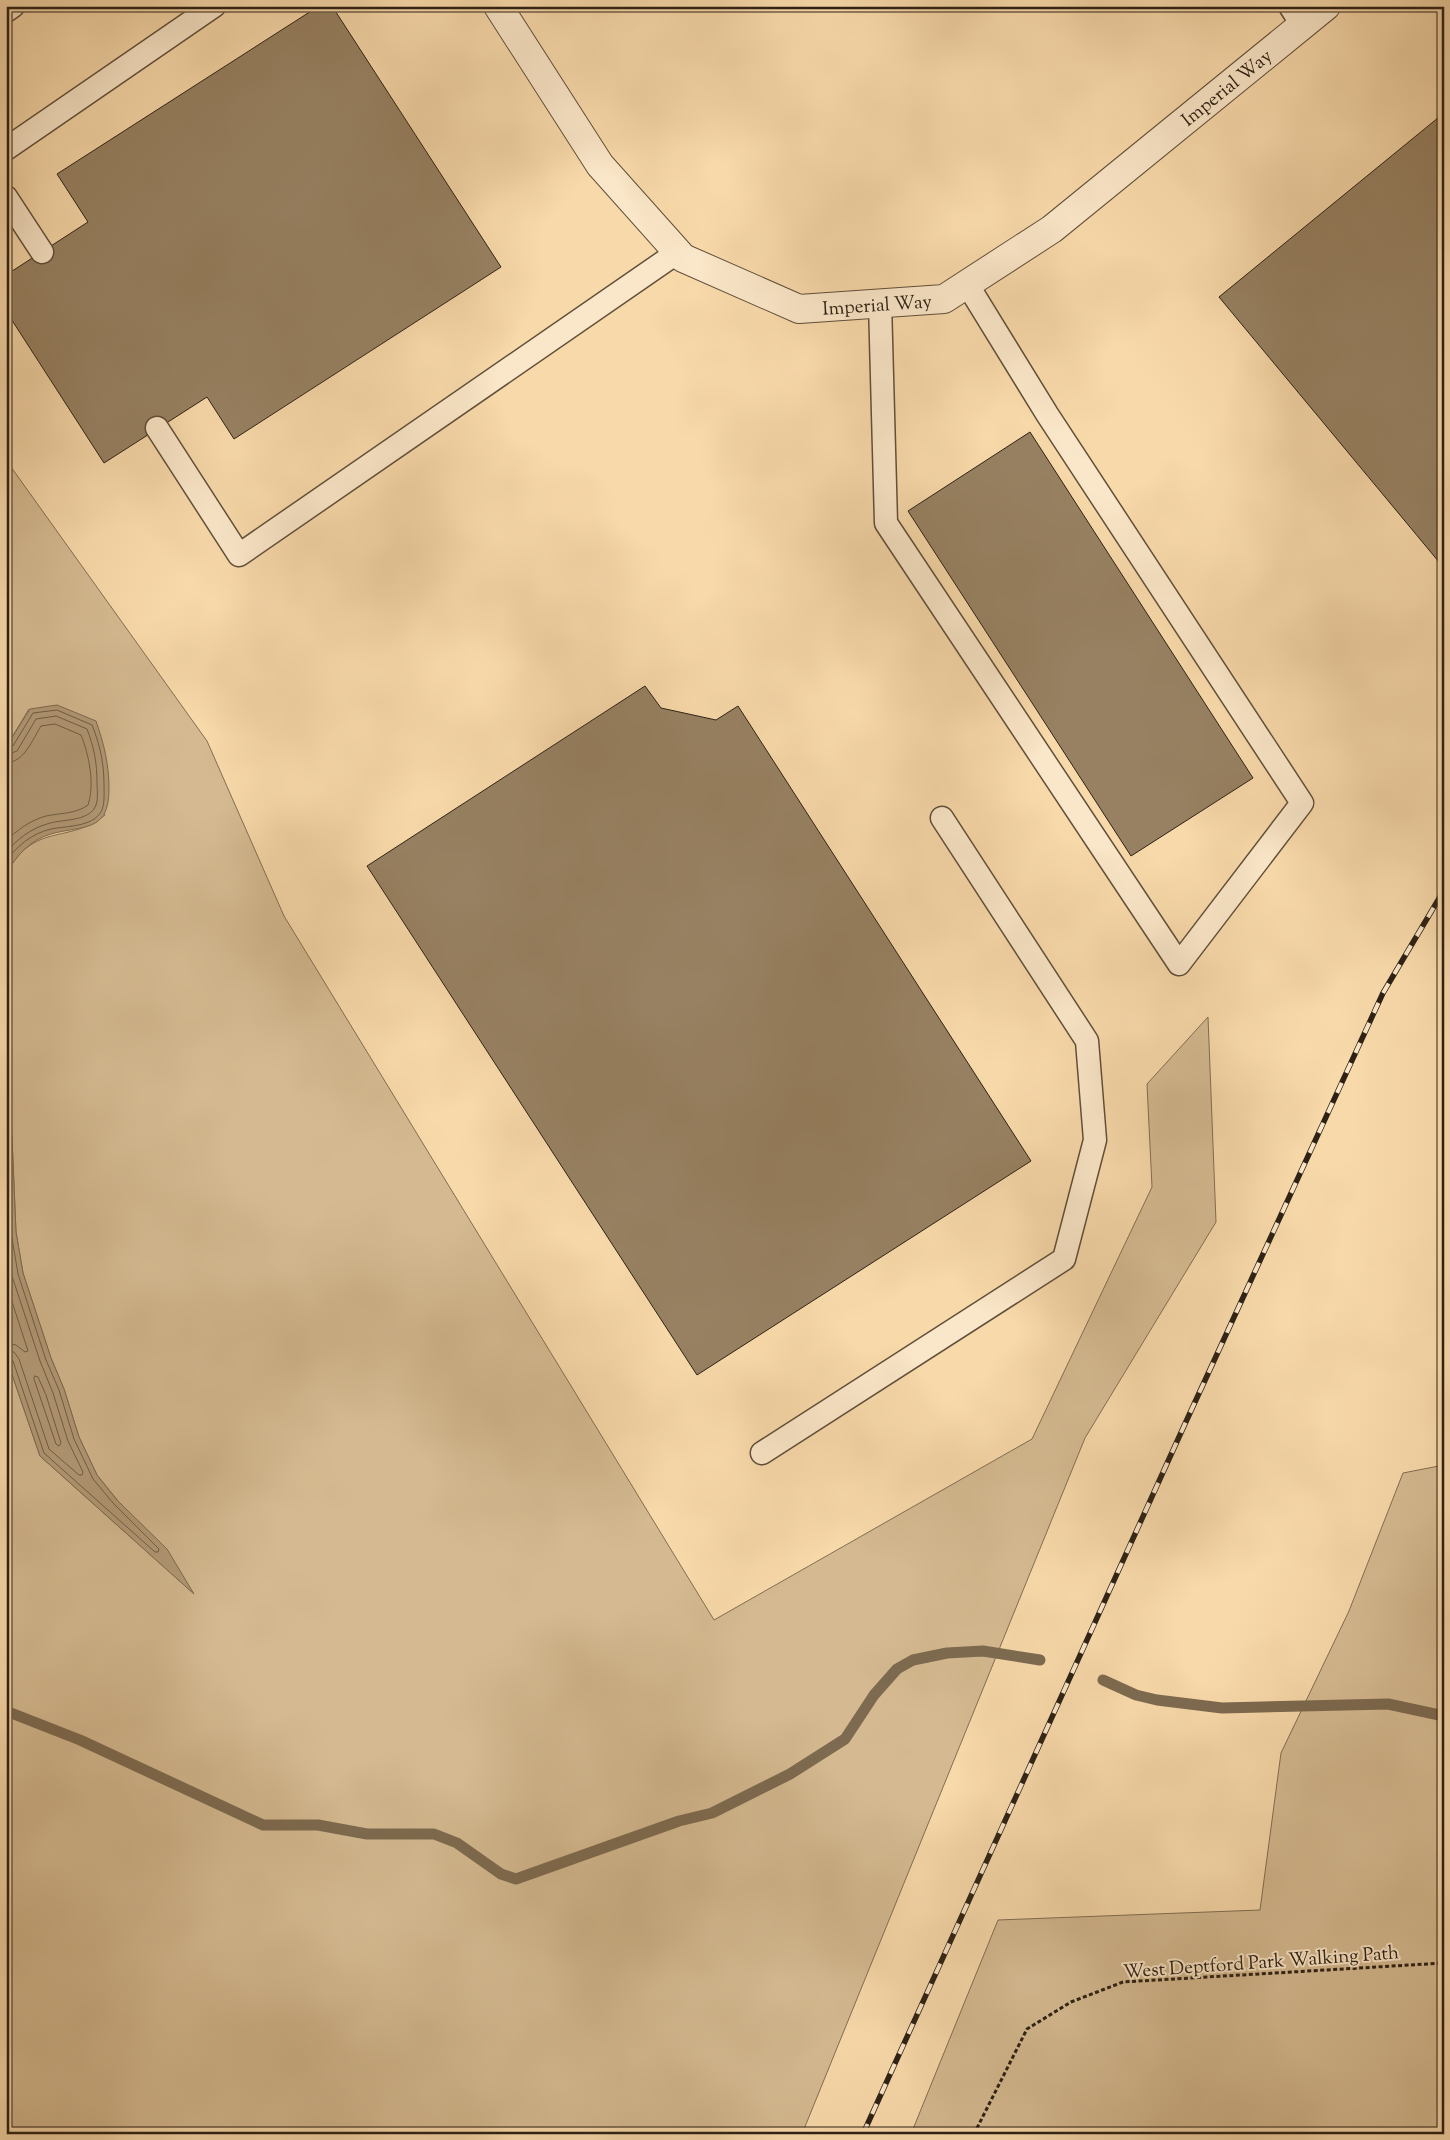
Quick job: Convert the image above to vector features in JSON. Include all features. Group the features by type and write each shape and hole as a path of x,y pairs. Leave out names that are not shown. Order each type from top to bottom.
{"street":[{"name":"Imperial Way","path":"498,6 600,165 683,258 799,309 944,299 1052,229 1296,16 1326,6"}],"lane":[{"path":"6,11 13,6"},
{"path":"6,149 214,6"},
{"path":"6,197 42,252"},
{"path":"157,428 239,555 678,252"},
{"path":"880,303 886,523 1179,964 1302,803 1047,414 967,284"},
{"path":"762,1453 1064,1259 1096,1140 1087,1041 942,818"}],"path":[{"name":"West Deptford Park Walking Path","path":"974,2134 1027,2029 1071,2002 1124,1982 1444,1962"}],"shaded area":[{"path":"6,460 207,741 284,916 714,1620 1032,1439 1152,1187 1147,1084 1208,1017 1216,1222 1085,1438 802,2134 6,2134 6,1357 40,1456 192,1592 97,1475 79,1437 64,1389 51,1358 23,1273 16,1232 12,1138 6,1100 6,874 17,857 28,847 40,840 91,824 105,815 29,709 6,747"},
{"path":"1444,1465 1444,2134 911,2134 998,1920 1260,1910 1281,1753 1349,1611 1403,1473"}],"water":[{"path":"57,705 96,721 107,763 109,780 108,803 99,820 92,825 51,834 37,840 24,849 6,874 6,747 30,709"},
{"path":"6,1100 12,1138 16,1232 23,1273 79,1437 97,1475 117,1500 167,1549 194,1594 40,1456 6,1357"}],"building":[{"path":"319,6 332,6 501,267 234,439 207,397 104,463 6,311 6,275 88,222 57,174"},
{"path":"1444,113 1444,568 1219,297"},
{"path":"1030,432 1253,778 1131,856 908,511"},
{"path":"645,686 661,708 716,720 738,706 1031,1161 697,1375 367,866"}],"waterway":[{"path":"6,1711 80,1740 263,1825 318,1825 367,1834 434,1834 457,1843 501,1874 516,1879 679,1821 712,1813 790,1774 845,1739 874,1695 897,1669 913,1660 947,1653 983,1651 1040,1660"},
{"path":"1103,1680 1136,1695 1157,1700 1222,1708 1388,1704 1444,1716"}],"railway":[{"path":"863,2134 1184,1426 1383,993 1444,890"}]}
